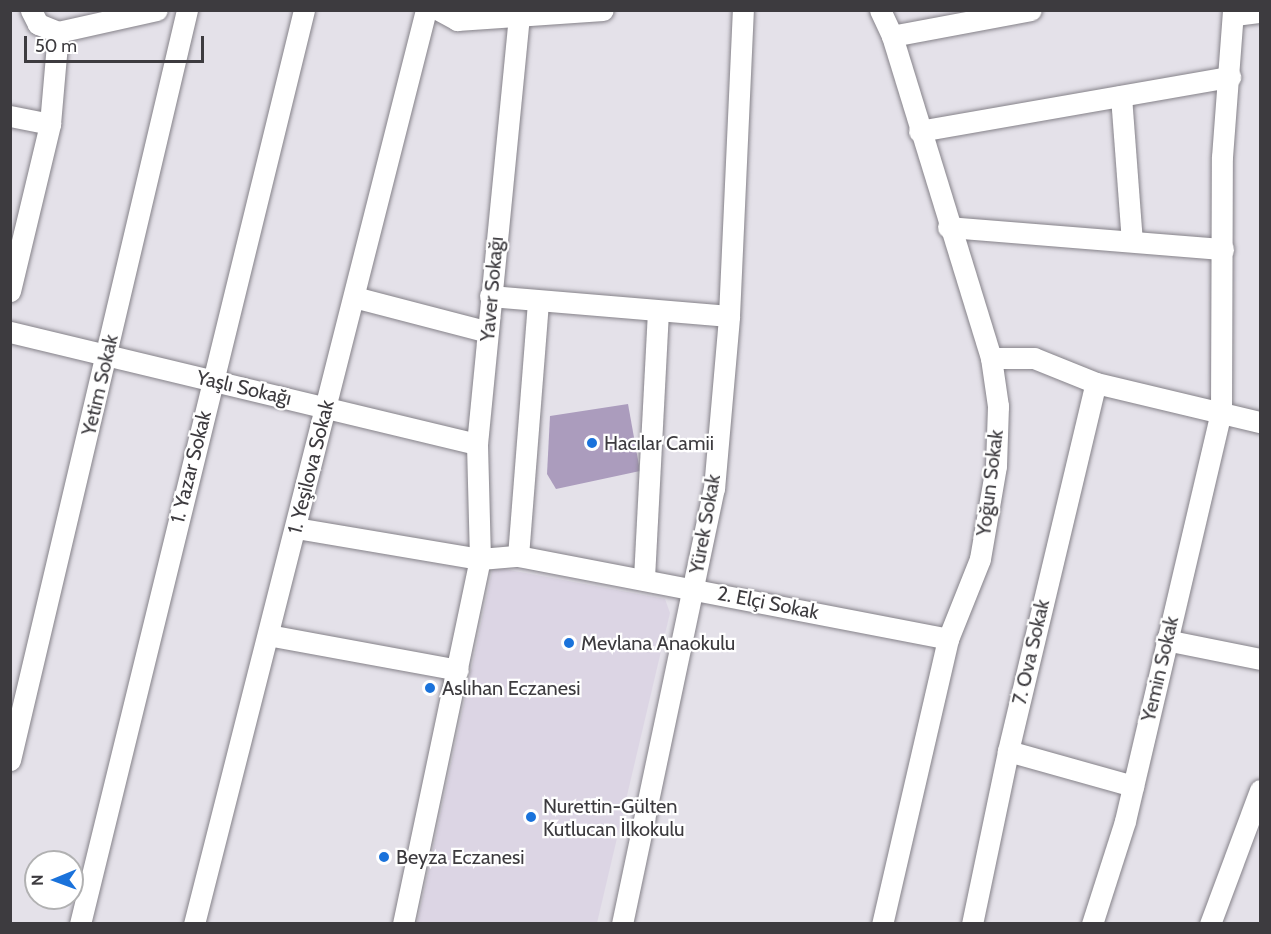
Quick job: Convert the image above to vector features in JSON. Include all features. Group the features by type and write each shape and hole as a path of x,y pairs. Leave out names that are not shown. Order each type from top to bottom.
{"street":[{"path":"31,10 38,24 58,32 157,10"},
{"name":"Yetim Sokak","path":"10,760 187,10"},
{"name":"1. Yazar Sokak","path":"80,924 304,10"},
{"name":"1. Yeşilova Sokak","path":"194,924 426,10"},
{"path":"439,10 458,20 519,19 603,10"},
{"name":"Yürek Sokak","path":"622,924 714,489 729,316 743,10"},
{"name":"Yoğun Sokak","path":"880,10 892,36 948,227 991,358 998,406 996,466 980,559 948,639 882,924"},
{"path":"892,36 1025,11"},
{"path":"1234,13 1260,12"},
{"name":"Yemin Sokak","path":"1092,924 1133,786 1221,412 1222,157 1234,13"},
{"name":"Yaver Sokağı","path":"403,924 480,559 477,444 519,19"},
{"path":"10,291 50,124 58,32"},
{"path":"919,131 1230,77"},
{"path":"1121,96 1132,241"},
{"path":"10,116 50,124"},
{"path":"948,227 1223,249"},
{"path":"490,296 729,316"},
{"path":"354,297 489,332"},
{"path":"518,556 538,301"},
{"path":"644,578 658,311"},
{"name":"Yaşlı Sokağı","path":"10,332 477,444"},
{"path":"991,358 1034,358 1096,383 1260,422"},
{"name":"7. Ova Sokak","path":"972,924 1008,751 1096,383"},
{"name":"2. Elçi Sokak","path":"296,528 480,559 518,556 644,578 948,639"},
{"path":"268,636 458,670"},
{"path":"1166,640 1260,659"},
{"path":"1008,751 1133,786"},
{"path":"1210,924 1260,790"}],"shaded area":[{"name":"Nurettin-Gülten Kutlucan İlkokulu","path":"493,567 665,599 670,613 597,923 417,924"}],"building":[{"name":"Hacılar Camii","path":"628,404 640,471 556,489 547,474 550,416"}],"place":[{"name":"Hacılar Camii","path":"592,443"},
{"name":"Mevlana Anaokulu","path":"569,643"},
{"name":"Aslıhan Eczanesi","path":"430,688"},
{"name":"Nurettin-Gülten Kutlucan İlkokulu","path":"531,817"},
{"name":"Beyza Eczanesi","path":"384,857"}]}
